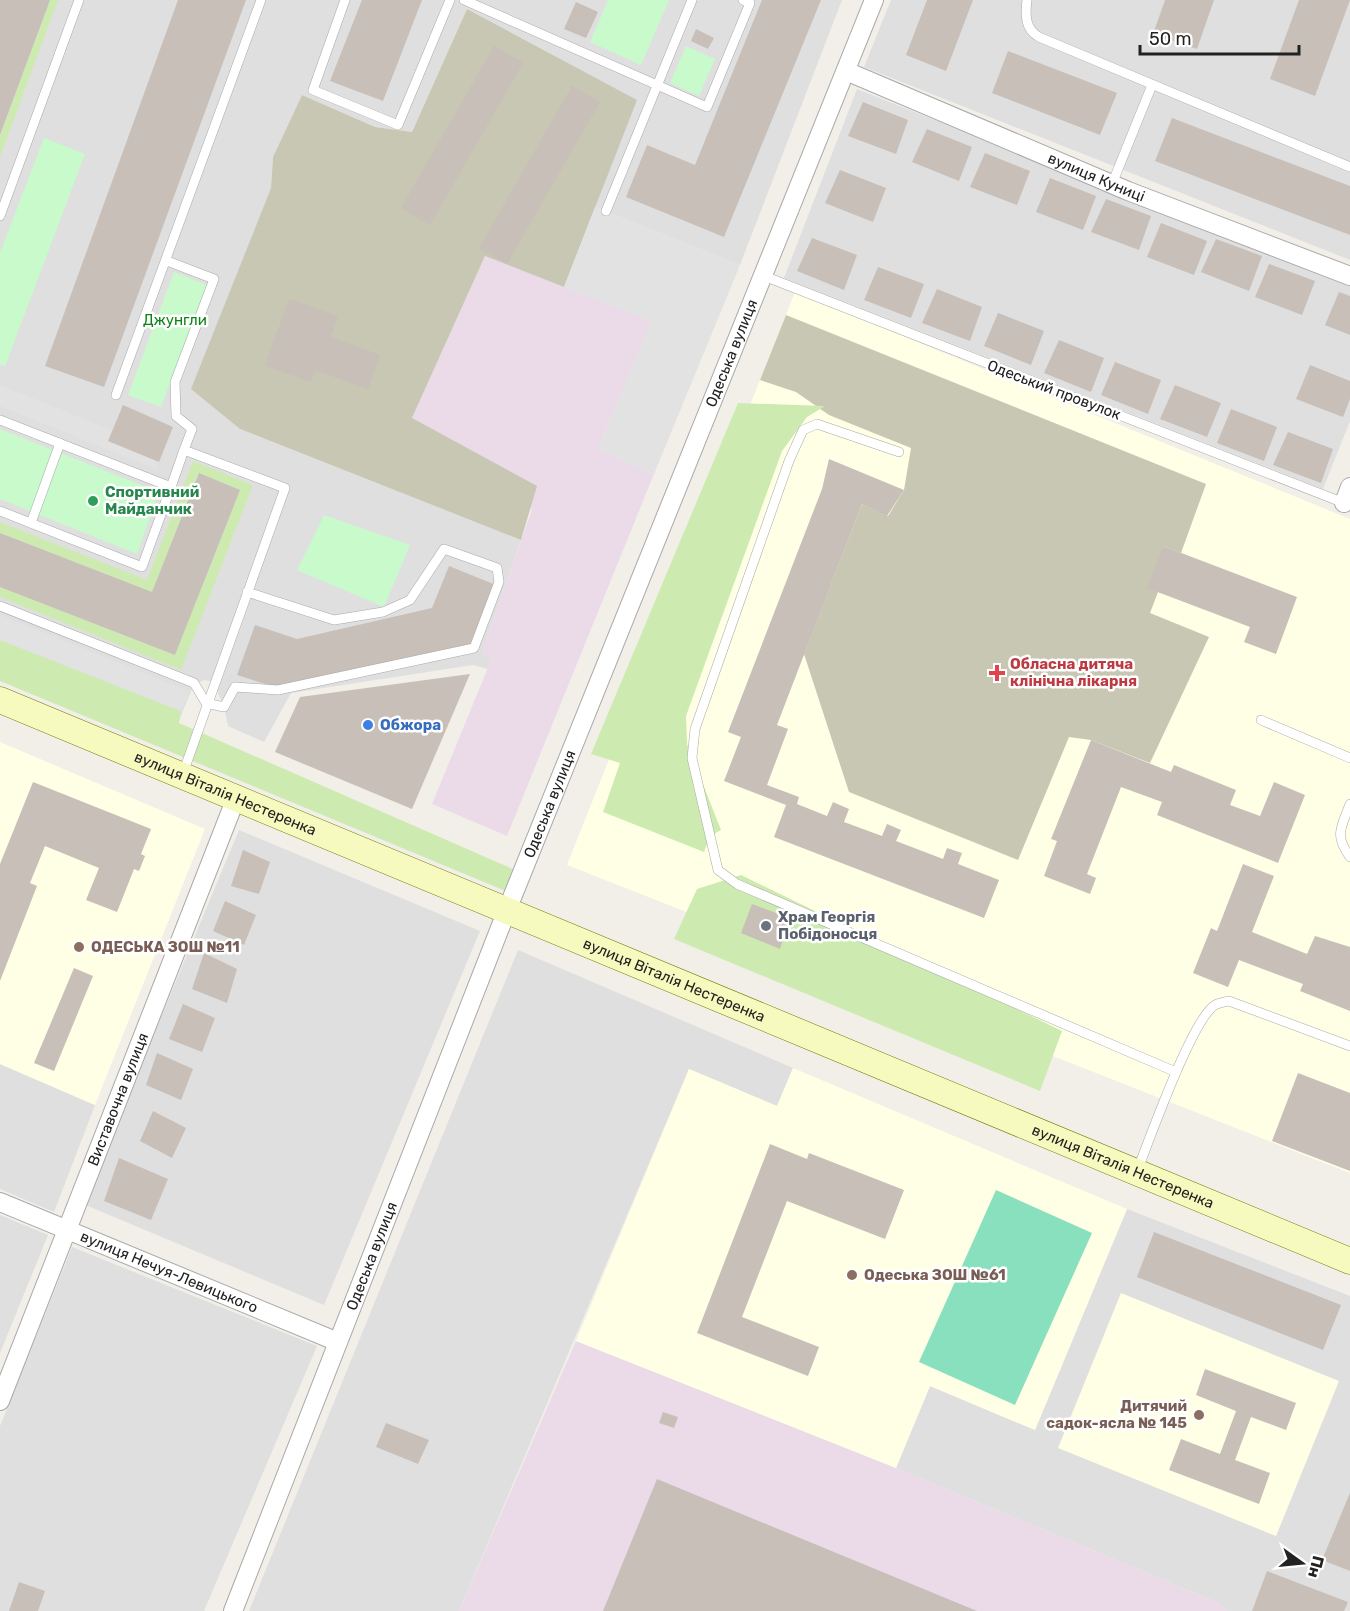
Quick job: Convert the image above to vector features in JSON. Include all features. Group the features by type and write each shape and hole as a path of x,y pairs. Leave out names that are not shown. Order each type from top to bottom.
{"main road":[{"name":"вулиця Віталія Нестеренка","path":"0,700 1350,1261"}],"street":[{"name":"Одеська вулиця","path":"233,1611 507,910 874,0"},
{"name":"вулиця Куниці","path":"846,71 1112,184 1350,276"},
{"name":"Виставочна вулиця","path":"0,1401 236,798"},
{"name":"вулиця Нечуя-Левицького","path":"0,1202 338,1342"}],"lane":[{"path":"0,216 79,0"},
{"path":"116,395 261,0"},
{"path":"345,0 313,90 398,124 450,0"},
{"path":"464,0 706,107 750,3 743,0"},
{"path":"606,211 692,0"},
{"path":"1027,0 1025,18 1032,33 1350,167"},
{"path":"1112,184 1152,85"},
{"path":"0,511 142,567 192,429 177,416 176,382 214,279 167,261"},
{"name":"Одеський провулок","path":"764,276 1347,495"},
{"path":"0,420 171,487"},
{"path":"899,452 817,424 803,430 789,461 694,729 692,758 718,870 737,884 1176,1072"},
{"path":"31,523 60,443"},
{"path":"182,776 206,703 285,489 184,450"},
{"path":"0,606 194,683 206,703 224,707 235,687 278,690 474,648 499,582 497,568 444,549 410,600 383,612 334,620 247,591"},
{"path":"1260,720 1350,758"},
{"path":"1350,804 1339,833 1341,844 1350,857"},
{"path":"1137,1172 1176,1072 1204,1018 1215,1005 1229,1001 1350,1047"}],"shaded area":[{"path":"0,0 842,0 740,265 595,207 636,100 467,9 412,132 375,127 302,95 273,157 271,188 192,389 240,429 521,540 482,653 492,657 488,669 473,665 291,693 264,742 228,726 224,707 213,682 205,680 194,684 178,723 0,653"},
{"path":"891,0 1350,0 1350,260 864,67"},
{"path":"467,9 637,100 564,287 485,256 412,418 537,486 521,540 240,429 191,389 271,188 273,157 302,95 375,127 412,132"},
{"path":"857,89 1350,286 1350,421 1323,489 784,278"},
{"path":"595,207 740,265 654,474 598,449 651,321 564,287"},
{"path":"485,256 652,321 598,449 654,474 507,836 432,804 492,658 482,653 532,509 412,418"},
{"name":"Обласна дитяча клінічна лікарня","path":"795,292 1350,519 1350,1173 567,865"},
{"path":"786,315 1206,484 1181,553 1163,546 1158,592 1150,613 1209,637 1150,763 1091,740 1069,737 1018,860 849,792 804,654 862,504 888,516 904,490 911,448 829,415 796,392 760,380"},
{"path":"0,385 112,430 108,441 159,462 156,469 0,406"},
{"path":"0,615 189,691 181,711 0,640"},
{"name":"ОДЕСЬКА ЗОШ №11","path":"0,742 205,829 95,1105 0,1064"},
{"path":"239,830 480,931 324,1305 83,1204"},
{"path":"518,950 793,1068 777,1106 689,1069 459,1611 249,1611"},
{"path":"0,1064 95,1105 54,1212 0,1189"},
{"name":"Одеська ЗОШ №61","path":"793,1068 1127,1209 1035,1430 930,1386 896,1468 576,1341 689,1069 777,1106"},
{"path":"1127,1209 1350,1296 1350,1611 1229,1611 1214,1601 896,1468 930,1386 1035,1430"},
{"path":"0,1215 48,1235 0,1353"},
{"path":"72,1247 317,1346 204,1611 0,1611 0,1426"},
{"name":"Дитячий садок-ясла № 145","path":"1121,1293 1339,1381 1276,1536 1058,1448"},
{"path":"576,1341 896,1468 1214,1601 1229,1611 459,1611"}],"green space":[{"path":"50,0 58,0 0,157 0,136"},
{"path":"608,0 669,0 641,65 590,42"},
{"path":"686,46 715,59 699,96 670,83"},
{"path":"44,138 85,154 5,366 0,364 0,253"},
{"name":"Джунгли","path":"174,272 207,285 161,407 128,395"},
{"path":"738,403 825,406 807,417 782,451 686,716 687,744 721,830 710,836 704,852 603,812 620,763 591,754"},
{"path":"0,429 159,492 137,554 0,499"},
{"path":"193,461 253,485 181,670 0,597 0,587 175,655 240,490 198,474 152,592 0,533 0,522 147,580"},
{"path":"324,515 410,545 384,607 297,570"},
{"path":"0,640 181,711 179,723 522,873 508,892 0,681"},
{"path":"741,875 1062,1031 1040,1091 674,939 697,889"},
{"path":"996,1190 1092,1233 1015,1405 919,1362"}],"building":[{"path":"0,0 50,0 0,135"},
{"path":"178,0 246,0 104,387 45,366"},
{"path":"362,0 422,0 383,101 330,81"},
{"path":"762,0 821,0 724,237 626,197 647,145 695,165"},
{"path":"927,0 973,0 946,71 906,55"},
{"path":"1165,0 1214,0 1197,49 1153,34"},
{"path":"1299,0 1350,0 1315,96 1270,79"},
{"path":"576,2 598,12 586,38 564,29"},
{"path":"696,29 714,38 708,49 691,41"},
{"path":"494,46 523,63 430,225 401,208"},
{"path":"1008,51 1117,93 1100,135 992,93"},
{"path":"572,86 600,102 507,264 479,248"},
{"path":"863,102 908,120 896,154 848,136"},
{"path":"1172,118 1350,186 1350,235 1155,161"},
{"path":"927,129 972,147 959,181 912,162"},
{"path":"985,153 1030,171 1017,205 970,187"},
{"path":"840,170 886,188 873,222 825,203"},
{"path":"1050,178 1096,196 1083,230 1036,212"},
{"path":"1106,199 1151,216 1139,250 1091,232"},
{"path":"1161,223 1207,241 1194,275 1147,257"},
{"path":"812,238 857,255 844,290 797,271"},
{"path":"1216,239 1262,256 1249,291 1201,272"},
{"path":"1269,264 1315,281 1302,315 1255,297"},
{"path":"878,267 924,284 911,318 864,300"},
{"path":"937,289 982,307 970,341 922,323"},
{"path":"1339,292 1350,296 1350,335 1325,325"},
{"path":"289,299 338,316 331,337 380,355 368,389 315,370 311,382 265,366"},
{"path":"998,313 1044,331 1031,365 984,346"},
{"path":"1059,340 1104,358 1091,392 1044,373"},
{"path":"1115,362 1161,380 1148,414 1101,395"},
{"path":"1310,365 1350,381 1350,399 1343,417 1296,399"},
{"path":"1175,385 1221,403 1207,437 1160,419"},
{"path":"123,405 173,427 159,462 108,441"},
{"path":"1231,409 1277,427 1264,461 1217,443"},
{"path":"1288,432 1333,449 1321,483 1273,465"},
{"path":"829,459 904,490 887,516 862,504 777,725 788,729 767,785 799,797 797,804 827,816 833,802 849,809 844,822 882,836 887,824 901,830 896,841 943,859 947,848 962,853 958,864 999,880 984,918 774,837 786,805 724,781 741,737 728,732 822,489"},
{"path":"199,473 240,490 175,655 0,587 0,533 152,592"},
{"path":"1163,546 1297,597 1276,654 1244,642 1250,627 1147,588"},
{"path":"449,566 496,585 472,648 278,688 237,675 255,625 297,639 432,608"},
{"name":"Обжора","path":"470,674 412,809 275,752 300,697"},
{"path":"1091,740 1171,772 1174,765 1236,790 1230,805 1260,816 1274,782 1305,795 1278,863 1157,815 1162,802 1121,787 1087,874 1096,878 1090,894 1044,876 1057,841 1051,839"},
{"path":"33,782 151,829 141,854 145,856 139,871 134,869 117,912 86,900 99,868 45,846 30,883 37,886 0,981 0,864"},
{"path":"243,850 270,862 259,894 231,886"},
{"path":"1243,864 1274,876 1252,932 1307,954 1315,936 1350,947 1350,1011 1300,991 1303,984 1239,960 1228,987 1193,973 1211,928 1217,931"},
{"path":"225,901 256,915 244,945 213,931"},
{"name":"Храм Георгія Побідоносця","path":"752,904 790,918 780,949 741,933"},
{"path":"204,953 237,969 227,1003 192,989"},
{"path":"74,968 93,976 54,1071 34,1063"},
{"path":"183,1004 215,1018 202,1052 169,1039"},
{"path":"157,1053 193,1069 181,1100 146,1085"},
{"path":"1298,1073 1350,1093 1350,1171 1272,1141"},
{"path":"153,1111 186,1128 172,1158 140,1141"},
{"path":"770,1144 807,1159 809,1153 904,1190 885,1239 787,1201 742,1317 819,1347 808,1376 697,1333"},
{"path":"119,1158 168,1179 151,1220 104,1201"},
{"path":"1154,1232 1341,1305 1323,1350 1137,1277"},
{"path":"1205,1369 1296,1403 1286,1430 1251,1417 1235,1460 1270,1473 1259,1504 1169,1470 1181,1439 1220,1454 1236,1411 1196,1395"},
{"path":"663,1412 678,1417 674,1428 659,1423"},
{"path":"386,1423 429,1440 418,1464 376,1447"},
{"path":"657,1479 977,1611 603,1611"},
{"path":"1350,1493 1350,1571 1322,1560"},
{"path":"1267,1571 1348,1602 1344,1611 1252,1611"},
{"path":"19,1582 45,1591 38,1611 9,1611"}],"place":[{"name":"Спортивний Майданчик","path":"93,501"},
{"name":"Обласна дитяча клінічна лікарня","path":"997,673"},
{"name":"Обжора","path":"368,725"},
{"name":"Храм Георгія Побідоносця","path":"766,926"},
{"name":"ОДЕСЬКА ЗОШ №11","path":"79,947"},
{"name":"Одеська ЗОШ №61","path":"852,1275"},
{"name":"Дитячий садок-ясла № 145","path":"1199,1415"}]}
